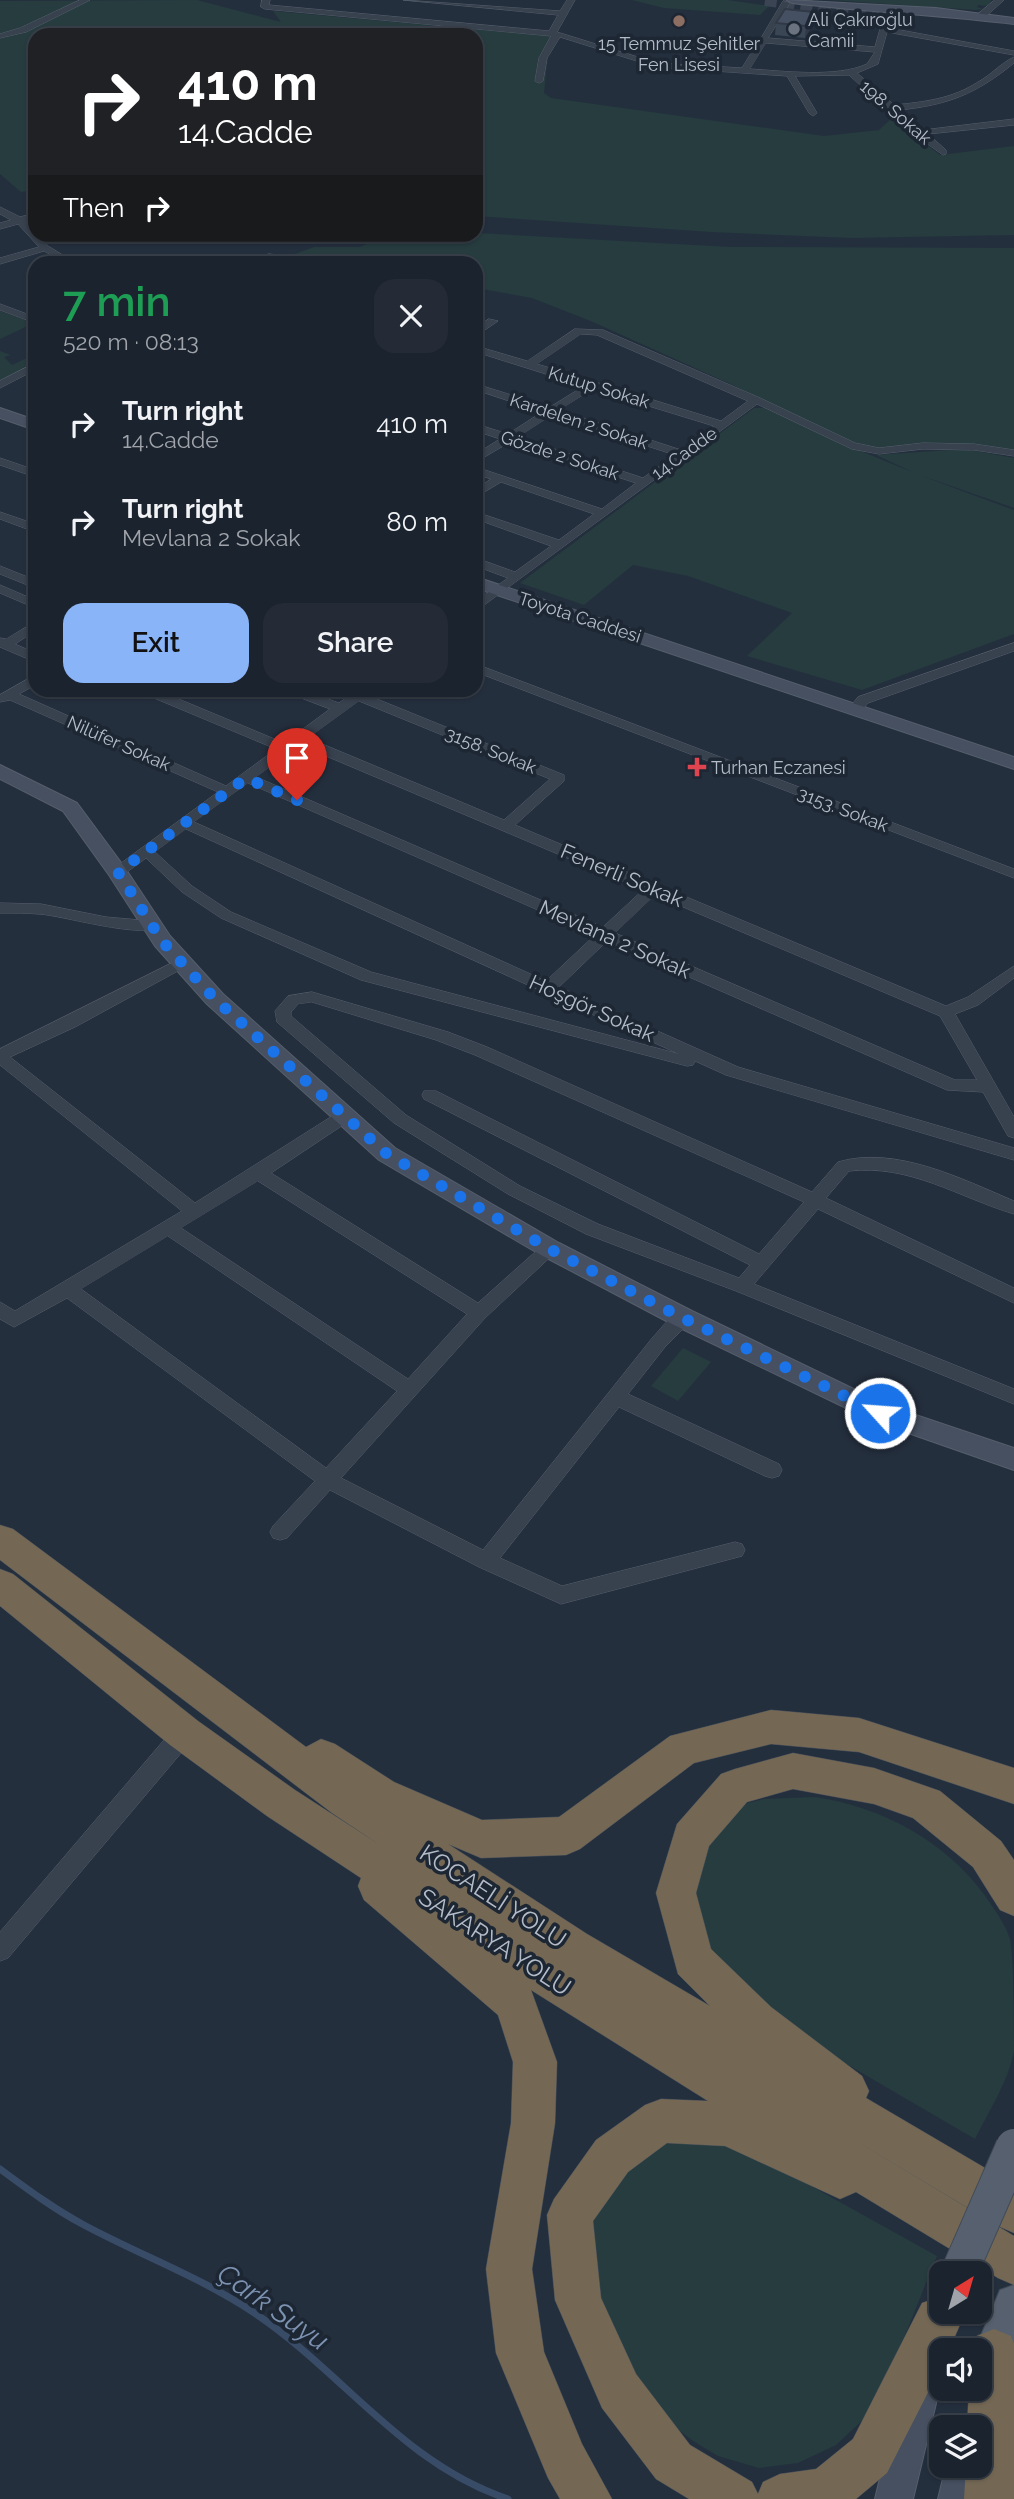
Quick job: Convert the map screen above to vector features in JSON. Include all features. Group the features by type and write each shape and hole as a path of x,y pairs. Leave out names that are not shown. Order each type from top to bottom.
{"highway":[{"name":"KOCAELİ YOLU","path":"0,1540 346,1800 538,1926 1014,2210"},
{"name":"SAKARYA YOLU","path":"0,1585 184,1732 281,1803 611,2018 996,2261"},
{"path":"82,1601 380,1795 481,1839 566,1836 684,1748 771,1727 859,1735 1014,1786"},
{"path":"959,2178 757,2022 693,1960 676,1893 691,1837 735,1787 793,1770 874,1786 926,1804 986,1854 1014,1896"},
{"path":"281,1803 515,2002 535,2062 533,2123 509,2269 520,2353 565,2461 587,2499"},
{"path":"735,2499 673,2462 619,2391 578,2300 570,2215 612,2156 661,2122 727,2124 996,2261"},
{"path":"780,2499 826,2492 870,2456 936,2324"},
{"path":"989,2499 994,2353"}],"main road":[{"path":"996,2261 1014,2147"},
{"path":"994,2353 1014,2304"}],"street":[{"path":"0,36 23,30 86,0"},
{"path":"407,0 562,13"},
{"path":"557,34 552,30 571,0"},
{"path":"981,16 1000,0"},
{"path":"744,70 760,40 789,1 1014,21"},
{"path":"265,4 557,34 656,65 790,74 851,72"},
{"path":"884,29 901,12"},
{"path":"884,29 1014,53"},
{"name":"198. Sokak","path":"884,29 880,50 873,65 851,72 943,152"},
{"path":"539,81 540,65 547,47 557,34"},
{"path":"760,40 880,50"},
{"path":"890,108 959,98 980,87 1014,59"},
{"path":"790,74 813,113"},
{"path":"918,133 1014,122"},
{"path":"0,210 28,229"},
{"path":"0,226 28,219"},
{"path":"40,242 60,256"},
{"path":"0,261 46,248"},
{"path":"0,307 28,317"},
{"path":"483,318 493,321 483,328"},
{"path":"529,365 579,331 599,332 755,400 832,439 859,448 879,451 923,446 964,446 994,448 1014,453"},
{"name":"Kutup Sokak","path":"483,351 722,425"},
{"path":"0,385 28,370"},
{"path":"483,455 592,385"},
{"name":"Kardelen 2 Sokak","path":"483,389 683,454"},
{"name":"14.Cadde","path":"483,602 755,400"},
{"path":"0,413 28,423"},
{"name":"Gözde 2 Sokak","path":"483,430 645,482"},
{"path":"0,461 28,471"},
{"path":"483,472 603,513"},
{"path":"483,489 500,478"},
{"path":"0,514 28,525"},
{"path":"483,517 561,545"},
{"path":"483,565 517,577"},
{"path":"0,570 28,578"},
{"name":"Toyota Caddesi","path":"483,584 1014,752"},
{"path":"0,589 28,601"},
{"path":"0,643 9,642 28,630"},
{"path":"0,643 28,655"},
{"path":"860,704 1014,647"},
{"name":"3153. Sokak","path":"483,671 1014,874"},
{"path":"5,698 28,683"},
{"name":"Fenerli Sokak","path":"166,697 506,826 946,1012"},
{"path":"311,697 339,708"},
{"path":"118,872 354,697"},
{"name":"3158. Sokak","path":"373,697 559,778 506,826"},
{"name":"Nilüfer Sokak","path":"5,698 228,791"},
{"name":"Toyota Caddesi","path":"860,704 1014,763"},
{"path":"0,771 70,807 118,872 151,926 182,963 215,999 387,1154 550,1249 683,1318 880,1413 1014,1459"},
{"name":"Mevlana 2 Sokak","path":"246,778 953,1086 987,1086"},
{"name":"Hoşgör Sokak","path":"184,823 732,1071 1014,1154"},
{"path":"146,851 204,903 366,976 590,1037 732,1071"},
{"path":"547,989 654,888"},
{"path":"0,908 41,909 106,922 151,926"},
{"path":"182,963 69,1024 0,1056 195,1212"},
{"path":"1014,971 973,1001 946,1012 1014,1132"},
{"path":"1014,1297 815,1200 442,1036 312,997 293,1000 283,1010 284,1018 400,1119 514,1190 592,1229 742,1286 1014,1397"},
{"path":"430,1095 761,1263"},
{"path":"0,1309 14,1320 195,1212 343,1117"},
{"path":"742,1286 844,1167 859,1163 882,1164 930,1176 1014,1208"},
{"path":"258,1173 479,1313"},
{"path":"168,1228 410,1390"},
{"path":"280,1532 479,1313 550,1249"},
{"path":"68,1289 328,1480 486,1562 561,1595 735,1550"},
{"path":"486,1562 659,1342 683,1318"},
{"path":"616,1397 772,1470"},
{"path":"0,1950 184,1732"},
{"path":"894,2499 938,2324"},
{"path":"978,2415 994,2353"},
{"path":"957,2499 962,2478"}],"green space":[{"path":"197,0 281,22 273,11 461,28 28,28 28,191 21,192 0,174 0,1"},
{"path":"632,0 728,0 769,6 760,15 664,8"},
{"path":"829,0 992,1 987,6 978,5 977,7 983,9 976,10"},
{"path":"483,30 550,36 544,93 551,98 824,136 879,130 892,118 940,155 1014,146 1014,235 851,238 711,232 483,216"},
{"path":"483,233 730,247 1014,248 1014,452 993,447 871,449 839,438 737,387 593,322 532,298 483,289 483,256 292,255 314,247 360,247 371,242 483,242"},
{"path":"0,311 28,321 28,326 0,339"},
{"path":"0,351 11,355 4,357 12,365 28,357 28,367 0,381"},
{"path":"754,408 764,408 888,462 1014,510 1014,634 862,690 747,656 792,613 688,576 633,565 584,605 520,583"},
{"path":"964,449 1014,458 1014,508 917,474 876,455"},
{"path":"683,1348 711,1362 678,1401 651,1386"},
{"path":"815,1797 840,1802 888,1818 932,1843 970,1877 1006,1928 1012,1963 1014,2051 1003,2085 975,2139 814,2045 680,1928 673,1881 744,1804 764,1799"},
{"path":"677,2132 748,2151 937,2256 935,2261 929,2261 929,2276 885,2385 867,2416 836,2445 798,2463 759,2468 718,2456 693,2441 676,2428 636,2381 598,2306 588,2200"}],"building":[{"path":"785,9 814,12 806,26 776,23"}],"waterway":[{"name":"Çark Suyu","path":"0,2169 73,2219 233,2299 285,2336 405,2440 471,2483 508,2499"}],"tunnel":[{"path":"765,0 816,7 900,12"}],"place":[{"name":"15 Temmuz Şehitler Fen Lisesi","path":"679,21"},
{"name":"Ali Çakıroğlu Camii","path":"794,29"},
{"name":"Turhan Eczanesi","path":"697,767"}],"route":[{"path":"297,800 246,778 118,872 162,941 215,999 387,1154 550,1249 683,1318 880,1413"}]}
